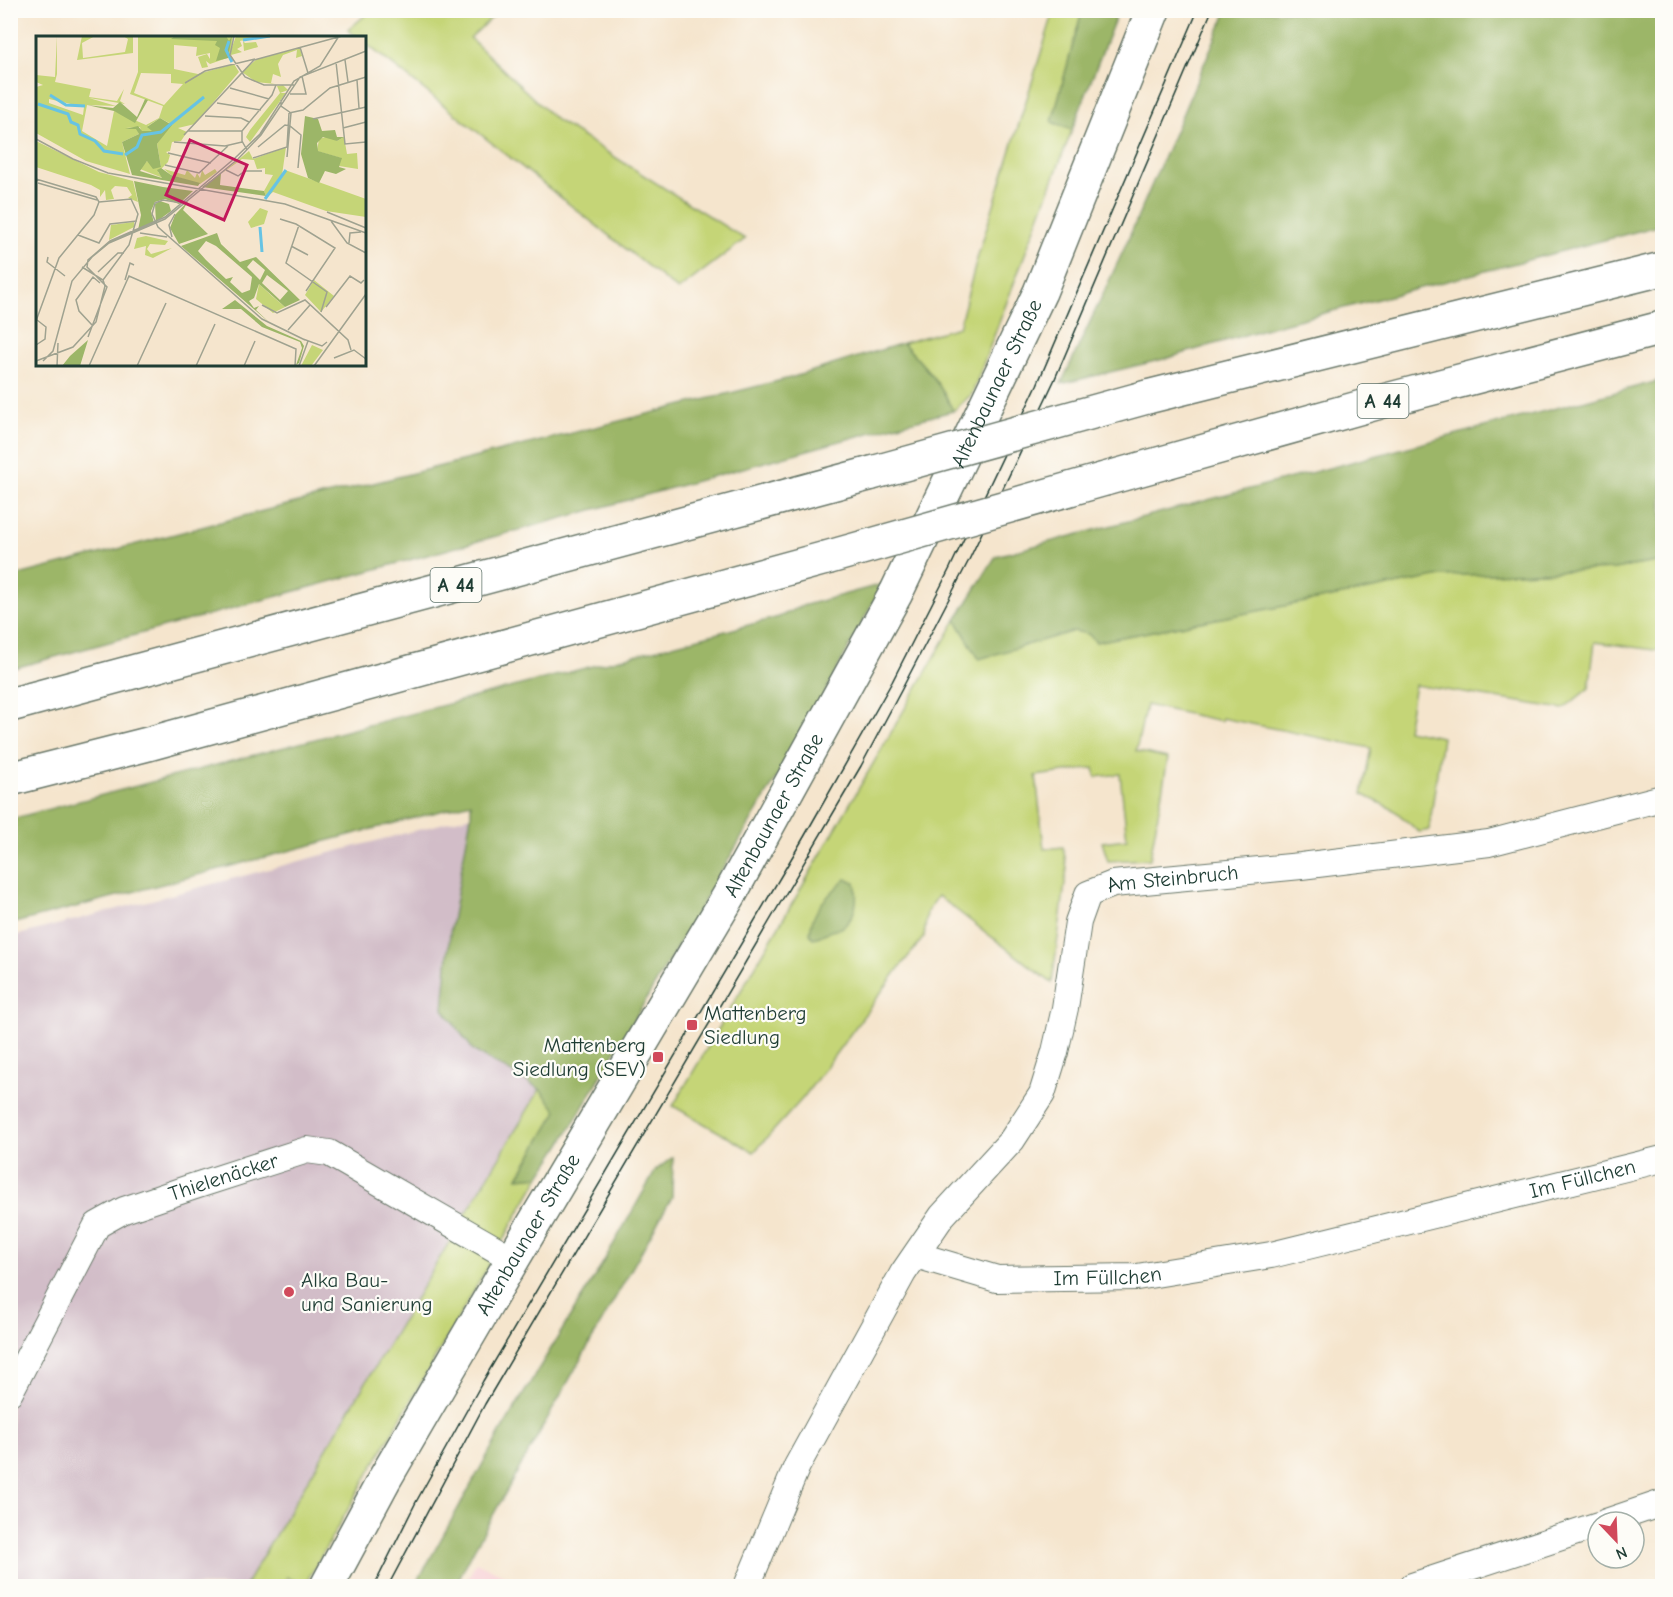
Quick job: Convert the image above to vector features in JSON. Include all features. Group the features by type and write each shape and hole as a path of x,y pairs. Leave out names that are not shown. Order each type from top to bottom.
{"main road":[{"name":"Altenbaunaer Straße","path":"327,1587 384,1480 730,894 896,592 1040,292 1155,16"},
{"name":"A 44","path":"10,705 1147,398 1662,268"},
{"name":"A 44","path":"10,779 148,744 826,558 1387,400 1662,328"}],"street":[{"name":"Am Steinbruch","path":"916,1255 942,1216 1012,1140 1042,1094 1065,1008 1078,922 1088,894 1113,884 1301,866 1489,843 1662,798"},
{"name":"Thielenäcker","path":"10,1392 97,1225 135,1206 307,1150 329,1153 513,1259"},
{"name":"Im Füllchen","path":"916,1255 997,1279 1137,1277 1271,1255 1662,1159"},
{"path":"747,1587 797,1466 903,1273 916,1255"},
{"path":"1641,1510 1662,1503"},
{"path":"1412,1587 1586,1529"}],"shaded area":[{"path":"471,816 450,933 474,1051 540,1089 245,1586 11,1586 11,937"},
{"path":"476,1562 526,1586 464,1586"}],"green space":[{"path":"370,11 499,11 470,38 556,120 745,239 678,290 366,44 366,36 356,36 348,30"},
{"path":"1054,11 1082,11 1052,122 1072,130 972,394 953,411 937,383 903,343 959,327 977,259"},
{"path":"1082,11 1118,11 1072,130 1052,122"},
{"path":"1227,11 1662,11 1662,225 1271,327 1168,358 1061,384 1124,249"},
{"path":"903,343 937,383 953,411 11,669 11,577 790,378"},
{"path":"1662,380 1662,561 1614,569 1441,576 1096,642 1088,634 1074,631 979,659 956,620 996,556"},
{"path":"1662,561 1662,651 1595,642 1589,688 1563,709 1415,685 1407,730 1442,737 1429,830 1419,832 1394,810 1362,794 1371,748 1146,705 1136,751 1168,758 1150,859 1108,861 1102,842 1127,839 1120,774 1096,777 1094,768 1036,776 1044,849 1063,847 1067,868 1052,983 938,896 927,912 924,937 803,1098 754,1152 673,1106 956,620 979,658 1074,631 1088,633 1096,642 1441,576 1614,569"},
{"path":"883,584 803,733 540,1176 518,1178 557,1111 540,1089 474,1051 443,1009 450,933 471,816 471,803 11,924 11,819 779,617 802,606"},
{"path":"846,879 855,882 856,888 856,906 852,917 842,927 813,938 810,934 811,925 817,910"},
{"path":"540,1089 558,1111 518,1177 540,1176 304,1586 287,1577 282,1586 245,1586"},
{"path":"673,1157 672,1197 455,1586 415,1586 501,1431 656,1170"}],"tram line":[{"path":"374,1586 416,1502 483,1381 804,837 892,682 950,568 1037,385 1198,10"},
{"path":"388,1586 485,1404 861,766 903,687 968,562 1054,381 1212,10"}],"place":[{"name":"Mattenberg Siedlung","path":"692,1025"},
{"name":"Mattenberg Siedlung (SEV)","path":"658,1057"},
{"name":"Alka Bau- und Sanierung","path":"289,1292"}]}
